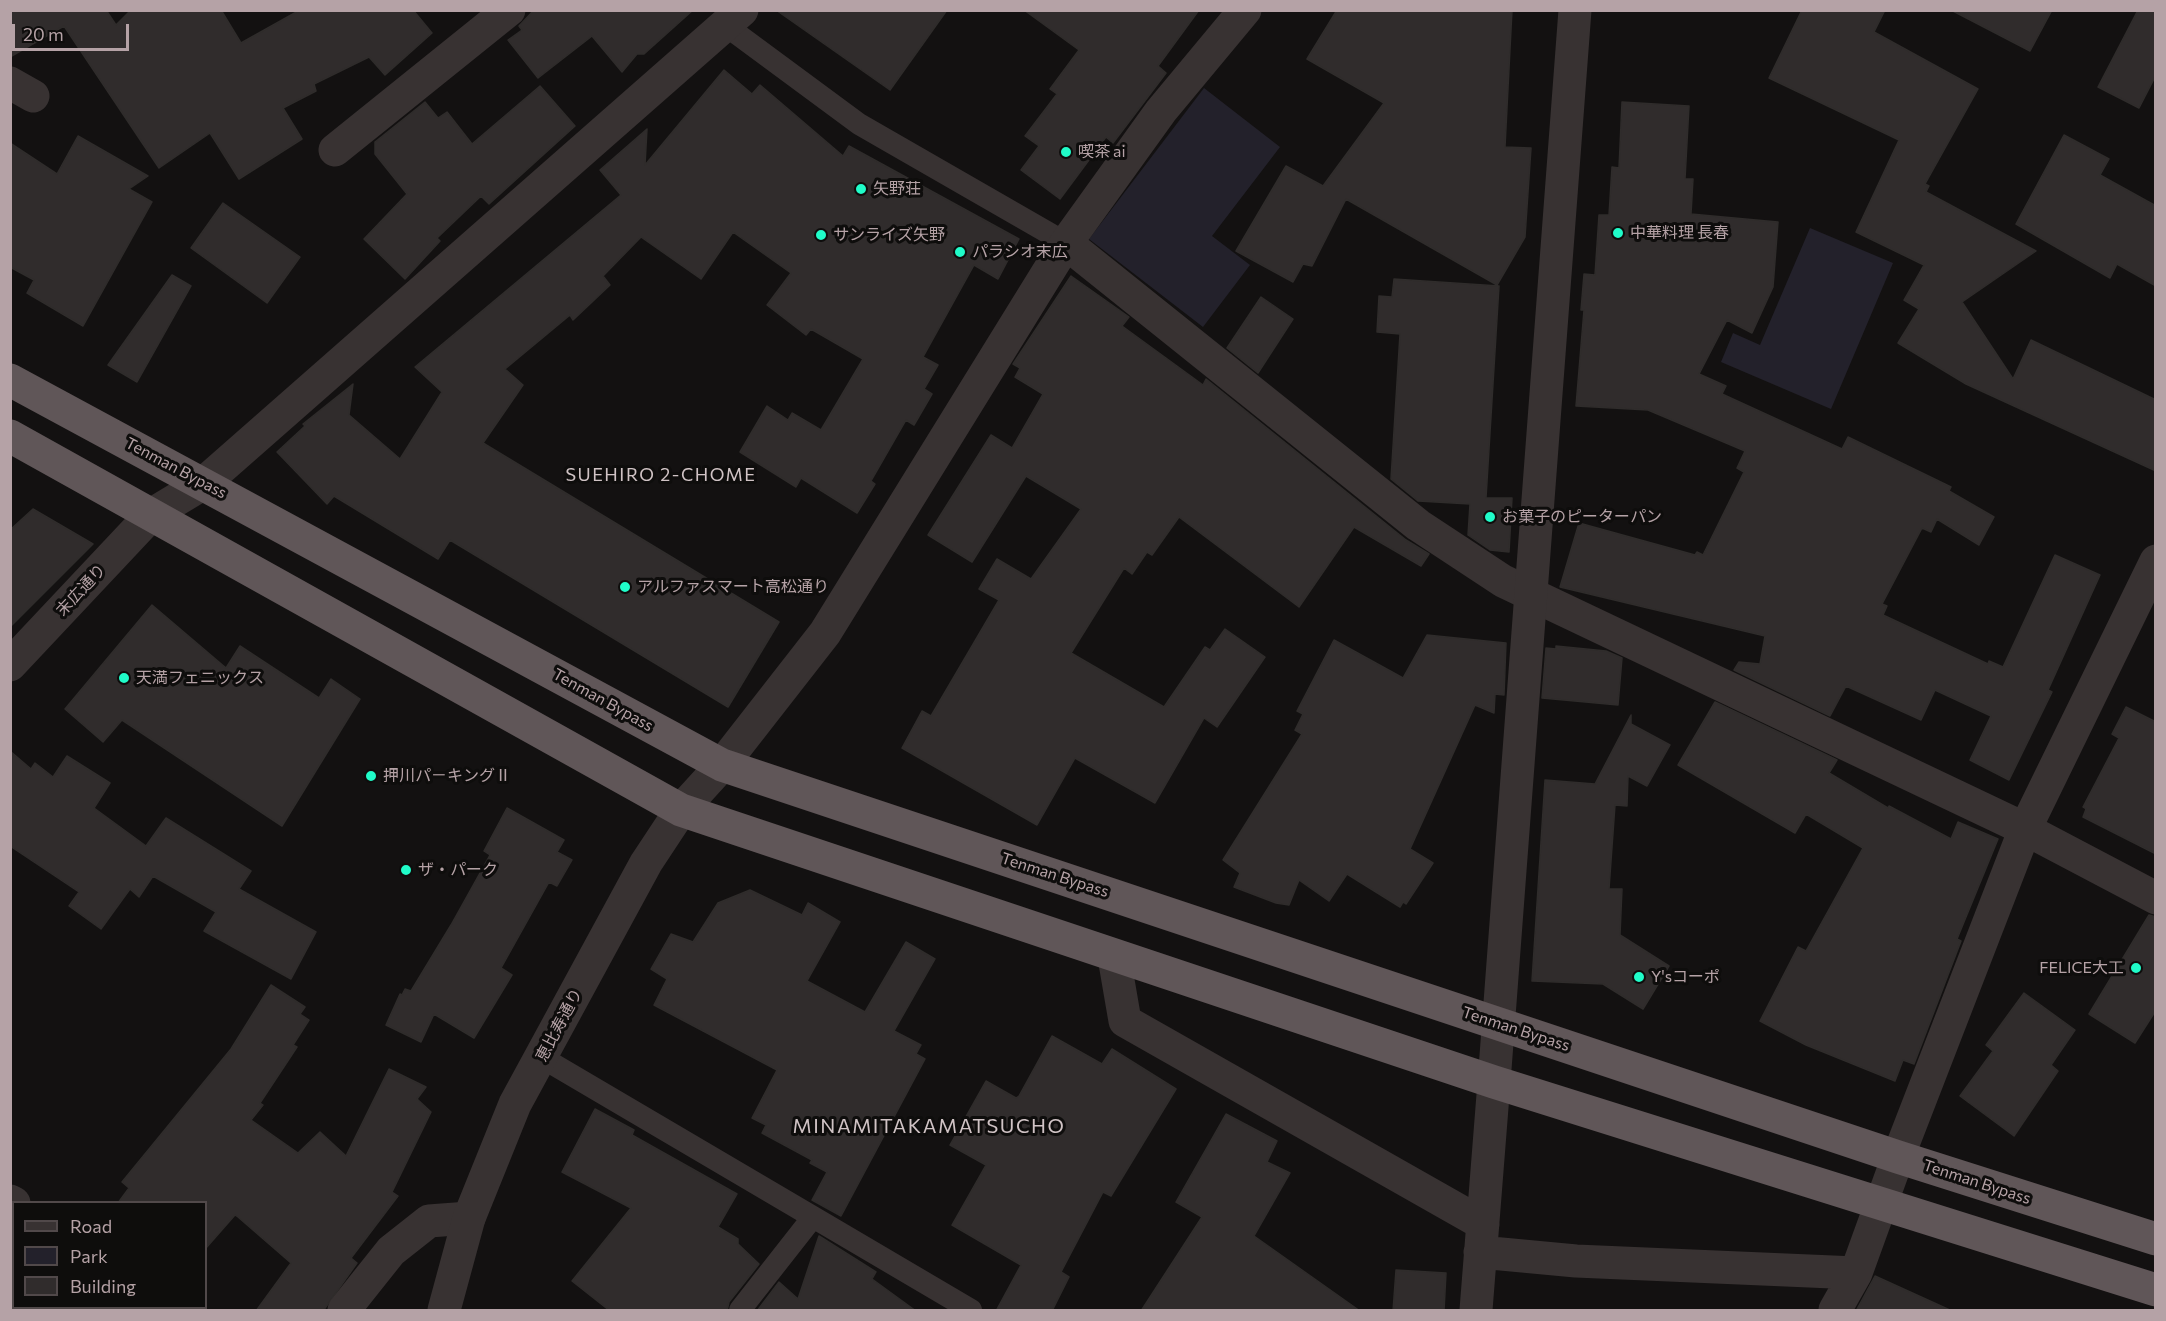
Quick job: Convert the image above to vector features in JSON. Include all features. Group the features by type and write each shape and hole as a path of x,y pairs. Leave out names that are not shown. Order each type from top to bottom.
{"highway":[{"name":"Tenman Bypass","path":"10,380 722,765 1898,1157 2156,1239"},
{"path":"10,436 681,810 1114,957 1494,1082 1882,1202 2156,1290"}],"street":[{"path":"335,150 509,10"},
{"name":"恵比寿通り","path":"444,1311 469,1218 515,1104 646,863 681,810 722,765 825,633 1066,243 1161,111 1245,10"},
{"path":"1476,1311 1575,10"},
{"name":"末広通り","path":"10,665 151,515 204,483 726,15"},
{"path":"1066,243 1418,525 1503,581 2025,830 2156,898"},
{"path":"1835,1311 1856,1273 1898,1157 2025,830 2156,561"},
{"path":"1114,957 1125,1021 1482,1238 1576,1261 1856,1273"},
{"path":"344,1311 391,1251 429,1221 469,1218"}],"lane":[{"path":"726,15 859,124 1066,243"},
{"path":"541,1057 971,1311"},
{"path":"740,1311 813,1217"}],"green space":[{"path":"1204,88 1280,147 1212,236 1250,265 1203,327 1089,239"},
{"path":"1810,228 1893,263 1831,409 1721,362 1733,333 1760,345"}],"building":[{"path":"10,10 106,10 116,25 131,10 221,10 241,43 300,10 413,10 432,33 385,75 369,57 314,84 316,91 283,108 302,139 239,179 210,133 159,168 64,26 10,57"},
{"path":"534,10 693,10 644,54 637,54 622,72 592,36 538,78 508,40 522,30 519,26"},
{"path":"776,10 947,10 890,90"},
{"path":"1024,10 1199,10 1158,66 1166,73 1113,143 1106,137 1060,199 1021,170 1039,146 1025,136 1057,94 1050,89 1079,50"},
{"path":"1337,10 1512,10 1505,147 1531,148 1525,237 1497,285 1346,199 1312,266 1303,264 1293,282 1236,251 1286,166 1323,186 1384,103 1307,59"},
{"path":"1802,10 1885,10 1874,32 1978,89 1925,184 1929,186 1926,192 2036,251 1962,302 2013,379 2031,340 2156,400 2156,471 1966,384 1898,343 1919,309 1904,300 1924,265 1856,232 1899,140 1769,78"},
{"path":"1951,10 2052,10 2030,51"},
{"path":"2138,10 2156,10 2156,75 2139,108 2098,87"},
{"path":"724,70 752,94 760,85 843,156 849,146 1019,239 998,279 974,265 923,357 938,365 924,389 932,394 914,425 906,420 871,481 875,484 857,513 801,478 796,487 740,452 767,406 788,420 792,413 821,430 863,359 811,329 806,335 767,305 791,273 733,232 701,279 641,237 603,276 610,285 573,320 570,315 505,369 523,385 483,443 779,622 728,707 450,540 438,559 334,496 327,504 277,452 305,426 303,424 353,384 349,415 400,459 442,392 415,367 621,195 600,170 647,129 645,165"},
{"path":"540,86 575,126 489,204 481,196 437,238 440,241 405,279 364,239 407,194 375,154 375,142 425,102 438,118 447,112 472,144"},
{"path":"1622,102 1689,106 1685,179 1693,179 1691,214 1778,222 1773,287 1752,333 1727,320 1699,374 1726,386 1722,394 1842,449 1848,437 1951,487 1949,491 1994,517 1979,545 1937,519 1931,532 1922,528 1882,604 1887,606 1883,615 1988,664 1989,661 2003,667 2055,555 2100,575 2048,690 2052,692 2009,780 1970,760 1991,716 1935,690 1921,720 1846,686 1830,716 1734,670 1739,662 1760,664 1765,636 1560,587 1579,523 1695,555 1697,552 1703,555 1744,472 1737,468 1745,451 1648,410 1576,406 1584,310 1581,310 1584,274 1595,275 1599,215 1609,215 1612,167 1619,168"},
{"path":"2064,135 2109,159 2100,175 2156,206 2156,286 2117,264 2110,278 2016,224"},
{"path":"78,136 148,176 129,189 152,202 83,326 27,293 34,280 10,267 10,143 57,174"},
{"path":"223,203 300,257 267,303 191,248"},
{"path":"172,275 191,286 137,382 108,365"},
{"path":"1071,276 1129,317 1122,326 1203,385 1206,379 1406,540 1429,554 1421,566 1354,527 1299,607 1179,517 1152,555 1147,552 1132,574 1124,568 1071,653 1164,707 1205,647 1210,650 1225,629 1265,657 1217,727 1204,718 1155,803 1075,758 1037,825 902,748 922,711 931,716 999,600 979,589 997,559 1031,579 1081,509 1026,476 972,562 928,535 991,435 1012,448 1043,394 1015,377 1020,368 1013,364"},
{"path":"1394,279 1499,286 1486,498 1512,498 1509,552 1490,550 1468,535 1470,504 1418,501 1391,479 1400,334 1377,332 1379,296 1392,297"},
{"path":"1261,297 1293,319 1258,373 1227,348"},
{"path":"33,509 93,544 10,627 10,530"},
{"path":"152,605 226,668 240,646 319,698 331,679 360,699 282,826 122,720 103,742 65,709"},
{"path":"1427,635 1506,643 1504,695 1495,694 1494,713 1475,705 1410,849 1433,863 1406,904 1403,902 1400,907 1347,874 1329,901 1299,880 1289,905 1276,903 1234,887 1240,873 1223,860 1302,734 1295,730 1303,714 1297,711 1334,640 1403,678"},
{"path":"1556,646 1606,651 1622,658 1618,705 1542,698 1546,648 1556,649"},
{"path":"1715,702 1837,760 1829,773 1888,808 1889,806 1951,839 1958,822 1998,839 1957,939 1961,941 1914,1064 1903,1060 1895,1081 1806,1045 1760,1021 1798,947 1806,951 1863,848 1806,814 1795,833 1678,765"},
{"path":"2126,707 2156,722 2156,854 2083,817 2086,809 2083,807 2119,738 2112,734"},
{"path":"1631,715 1631,724 1670,745 1647,786 1628,776 1627,806 1615,805 1609,889 1622,889 1620,935 1669,966 1643,1009 1603,984 1532,981 1545,780 1595,784"},
{"path":"10,751 31,769 35,763 53,777 67,756 110,783 94,808 146,846 166,818 251,871 239,889 316,932 291,979 204,931 216,912 153,876 139,897 130,889 101,929 69,906 79,892 10,846"},
{"path":"507,808 564,840 557,852 572,860 557,886 549,882 501,968 512,975 474,1038 434,1014 421,1042 386,1025 400,994 402,995 405,989 411,991 451,925 490,855 484,851"},
{"path":"750,890 802,915 808,903 840,922 807,981 865,1012 906,942 935,959 894,1031 921,1045 916,1054 925,1059 841,1216 812,1200 827,1172 810,1163 812,1160 762,1133 766,1125 752,1118 777,1070 654,1005 667,979 651,969 671,934 693,942 718,903"},
{"name":"FELICE大工","path":"2149,915 2156,917 2156,1010 2135,1043 2089,1014"},
{"path":"271,985 305,1007 300,1014 309,1020 293,1045 297,1047 260,1103 263,1105 251,1120 298,1153 320,1132 346,1156 389,1069 426,1087 417,1099 431,1112 392,1192 398,1196 351,1258 357,1263 323,1311 256,1311 291,1263 235,1215 207,1247 207,1201 119,1201 129,1188 122,1182 231,1049"},
{"path":"2024,993 2075,1030 2051,1065 2058,1071 2014,1136 1960,1096 1993,1051 1986,1045"},
{"path":"1052,1036 1102,1064 1112,1049 1176,1089 1111,1196 1103,1192 1061,1272 1069,1277 1052,1311 996,1311 1021,1265 952,1225 986,1165 950,1145 986,1081 1016,1098 1019,1096"},
{"path":"595,1109 634,1130 632,1135 737,1194 718,1227 738,1239 738,1244 759,1264 729,1302 727,1311 610,1311 572,1281 631,1208 562,1172"},
{"path":"1226,1114 1277,1141 1267,1162 1290,1173 1254,1236 1360,1311 1141,1311 1202,1217 1176,1202"},
{"path":"819,1236 876,1272 872,1279 916,1311 757,1311 779,1282 798,1299"},
{"path":"1396,1270 1446,1273 1444,1311 1393,1311"},
{"path":"1875,1276 1952,1311 1856,1311"}],"place":[{"name":"喫茶 ai","path":"1066,152"},
{"name":"矢野荘","path":"861,189"},
{"name":"中華料理 長春","path":"1618,233"},
{"name":"サンライズ矢野","path":"821,235"},
{"name":"パラシオ末広","path":"960,252"},
{"name":"お菓子のピーターパン","path":"1490,517"},
{"name":"アルファスマート高松通り","path":"625,587"},
{"name":"天満フェニックス","path":"124,678"},
{"name":"押川パ－キングⅡ","path":"371,776"},
{"name":"ザ・パーク","path":"406,870"},
{"name":"FELICE大工","path":"2136,968"},
{"name":"Y'sコーポ","path":"1639,977"}],"district":[{"name":"SUEHIRO 2-CHOME","path":"661,475"},
{"name":"MINAMITAKAMATSUCHO","path":"929,1126"}]}
